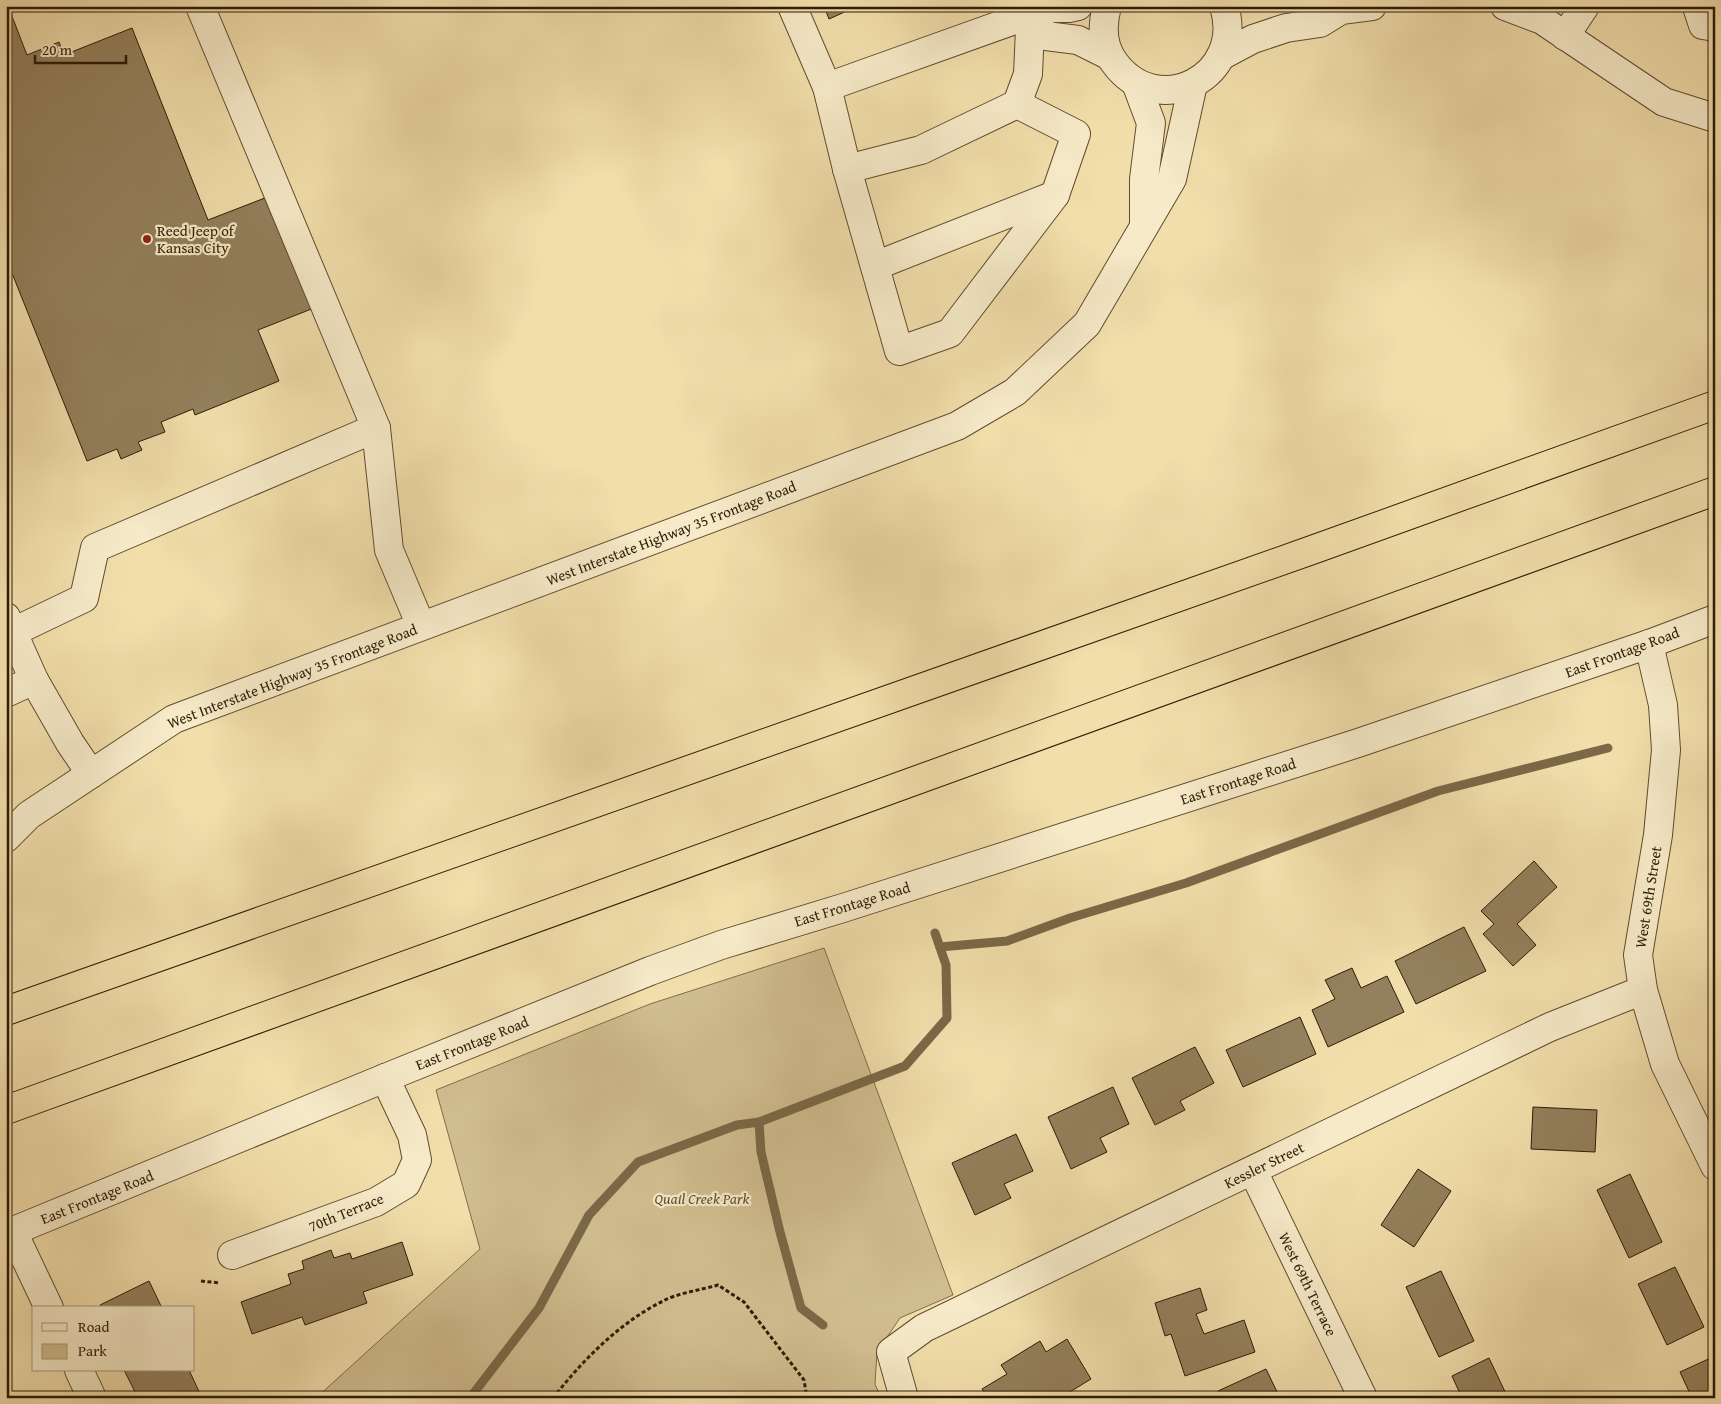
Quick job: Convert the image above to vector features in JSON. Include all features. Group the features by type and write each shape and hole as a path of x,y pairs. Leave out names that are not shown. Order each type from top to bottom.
{"highway":[{"path":"6,1011 1715,405"},
{"path":"6,1110 1715,491"}],"street":[{"path":"200,6 376,428 389,550 421,626"},
{"path":"792,6 827,87 847,169 899,351 950,333 1054,195 1076,134 1017,104"},
{"path":"827,87 1031,10 1078,6"},
{"path":"1107,6 1103,18 1104,38 1110,56 1121,72 1136,83 1155,89 1174,90 1193,84 1210,73 1222,56 1228,37 1227,17 1224,6"},
{"path":"1222,56 1253,39 1286,28 1320,23 1335,8 1372,6"},
{"path":"1504,6 1542,20 1664,102 1715,118"},
{"path":"1565,36 1585,6"},
{"path":"1700,6 1697,8 1703,25 1715,27"},
{"path":"1031,10 1046,36 1078,40 1110,56"},
{"path":"847,169 921,150 1017,104 1028,74 1031,10"},
{"path":"1136,83 1151,123 1144,179 1144,224"},
{"name":"West Interstate Highway 35 Frontage Road","path":"6,838 29,815 174,718 957,426 1015,392 1087,324 1172,179 1193,84"},
{"path":"875,266 1054,195"},
{"path":"91,774 70,743 34,680 10,624 84,598 96,548 376,428"},
{"name":"East Frontage Road","path":"10,1233 385,1078 650,971 721,945 843,908 1358,743 1649,644 1715,618"},
{"name":"West 69th Street","path":"1649,644 1663,705 1666,750 1658,834 1638,955 1643,990 1665,1064 1715,1166"},
{"path":"6,693 34,680"},
{"name":"Kessler Street","path":"904,1398 891,1352 924,1328 1550,1027 1643,990"},
{"name":"70th Terrace","path":"232,1255 376,1202 406,1184 417,1160 412,1135 385,1078"},
{"name":"West 69th Terrace","path":"1252,1171 1363,1398"},
{"path":"10,1233 48,1306"},
{"path":"80,1372 92,1398"}],"path":[{"path":"201,1281 223,1283"},
{"path":"553,1398 571,1376 624,1324 664,1300 718,1285 744,1302 804,1380 807,1398"}],"green space":[{"name":"Quail Creek Park","path":"824,948 953,1295 900,1318 877,1352 875,1384 881,1398 316,1398 480,1249 436,1090 650,1004"}],"building":[{"name":"Reed Jeep of Kansas City","path":"6,6 8,6 27,55 59,42 64,55 132,28 208,220 270,196 314,308 258,330 279,381 195,415 193,409 161,422 165,432 138,442 142,450 121,459 117,449 87,461 6,258"},
{"path":"824,6 858,6 829,19"},
{"path":"1534,861 1557,887 1517,924 1536,945 1513,966 1483,934 1494,924 1481,911"},
{"path":"1464,927 1486,971 1416,1004 1395,961"},
{"path":"1352,968 1361,988 1387,976 1404,1012 1328,1047 1312,1010 1335,999 1325,980"},
{"path":"1300,1017 1316,1054 1243,1087 1226,1050"},
{"path":"1195,1047 1214,1083 1180,1101 1185,1110 1155,1125 1132,1078"},
{"path":"1113,1087 1129,1124 1100,1138 1107,1152 1071,1169 1048,1117"},
{"path":"1533,1107 1597,1110 1595,1152 1531,1149"},
{"path":"1016,1134 1033,1171 1004,1184 1011,1198 975,1215 952,1163"},
{"path":"1418,1169 1451,1191 1414,1247 1381,1225"},
{"path":"1630,1174 1662,1242 1629,1258 1597,1190"},
{"path":"402,1242 413,1275 363,1292 367,1303 305,1325 302,1317 252,1334 241,1302 291,1284 288,1274 304,1269 302,1261 331,1250 334,1258 350,1253 352,1259"},
{"path":"1675,1267 1704,1327 1667,1345 1638,1284"},
{"path":"1441,1271 1474,1341 1439,1357 1406,1287"},
{"path":"149,1281 161,1306 100,1306"},
{"path":"1200,1288 1207,1310 1196,1314 1204,1334 1244,1320 1255,1352 1185,1376 1171,1334 1165,1336 1155,1303"},
{"path":"1067,1339 1091,1379 1060,1398 988,1398 982,1389 1007,1374 1001,1365 1040,1341 1046,1352"},
{"path":"1715,1356 1715,1398 1692,1398 1680,1372"},
{"path":"1489,1358 1508,1398 1462,1398 1452,1376"},
{"path":"1266,1369 1280,1398 1221,1398 1218,1391"},
{"path":"125,1372 190,1372 202,1398 138,1398"}],"waterway":[{"path":"940,947 1007,941 1070,918 1186,883 1438,791 1608,748"},
{"path":"470,1398 539,1308 589,1215 638,1162 737,1125 759,1122 905,1066 947,1018 946,965 935,933"},
{"path":"759,1122 761,1152 801,1308 823,1325"}],"place":[{"name":"Reed Jeep of Kansas City","path":"147,239"}]}
